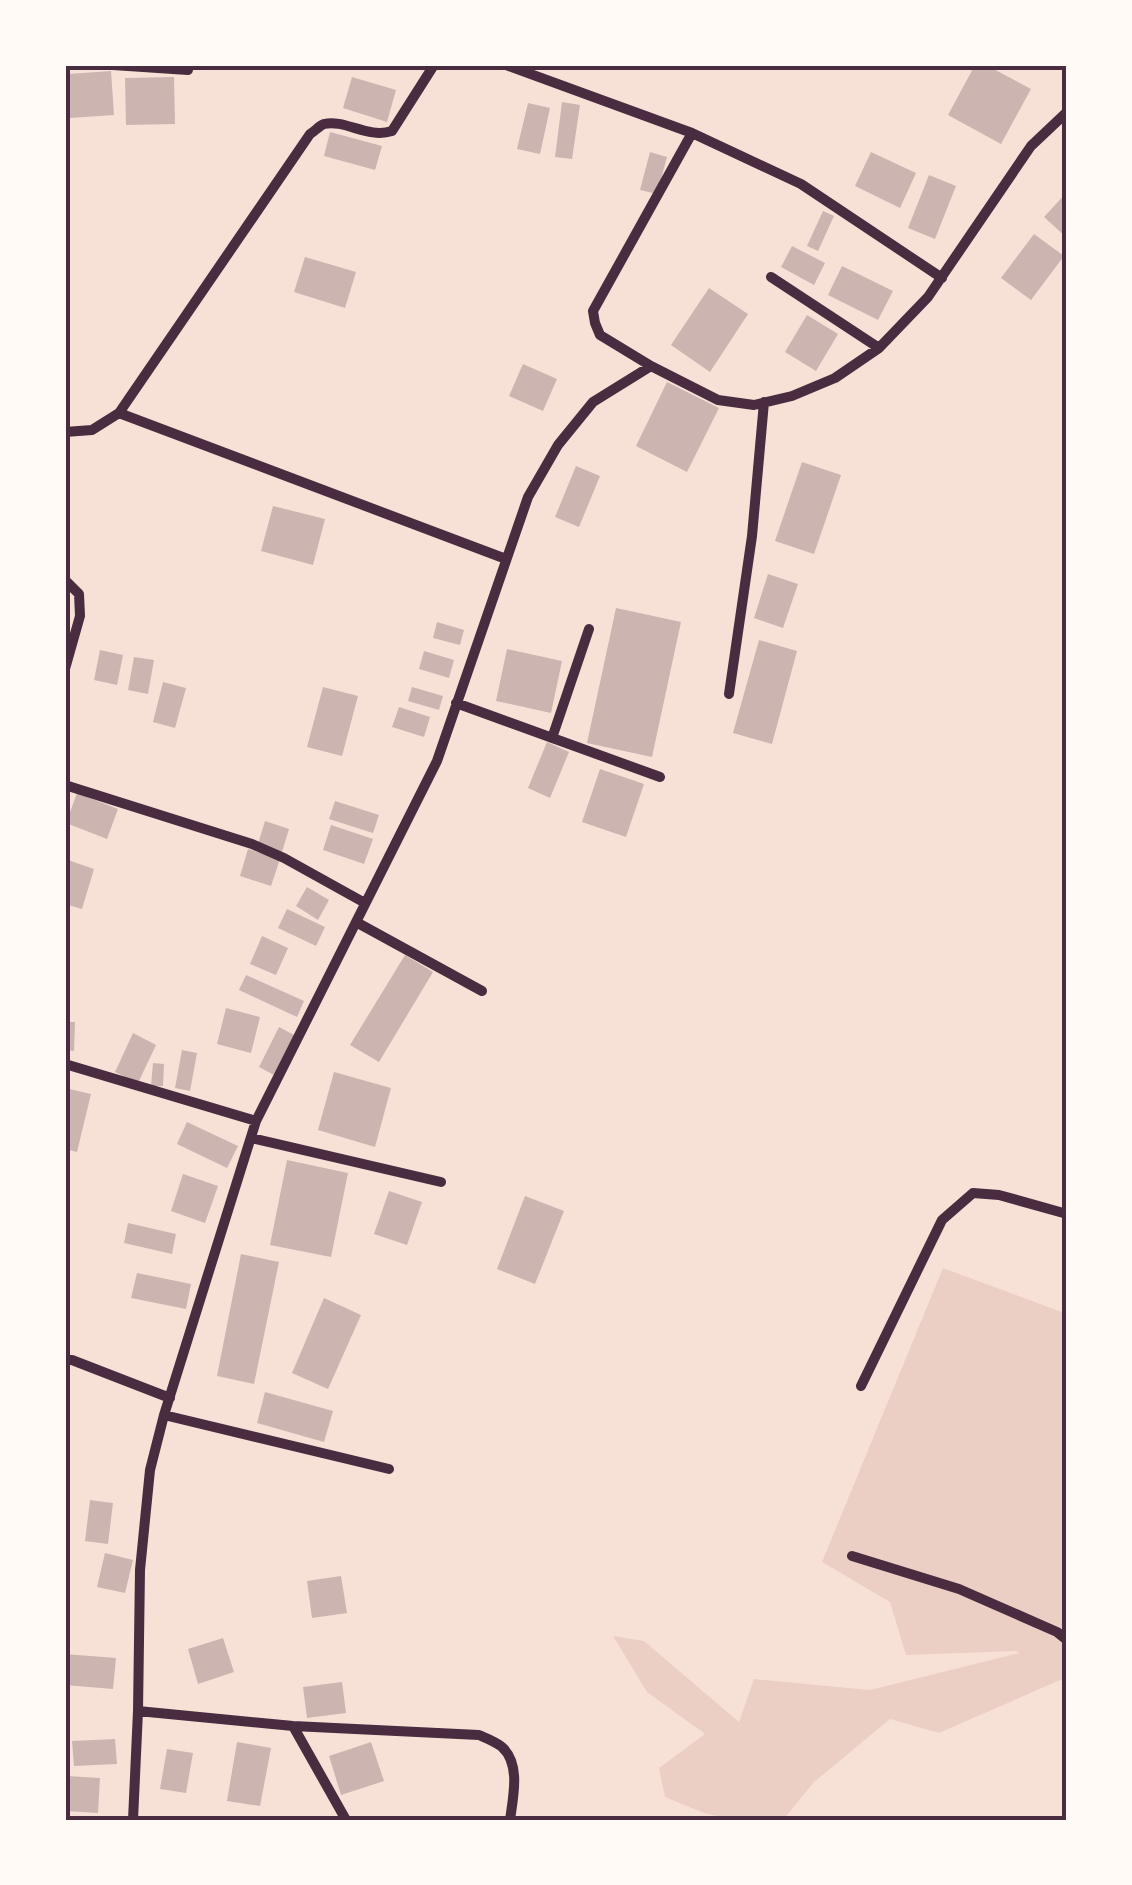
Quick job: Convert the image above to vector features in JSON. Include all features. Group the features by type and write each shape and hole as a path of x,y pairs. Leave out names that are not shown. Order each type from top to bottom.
{"street":[{"path":"113,65 188,70"},
{"path":"65,444 70,432 92,430 119,413 310,134 324,124 374,134 392,131 434,65"},
{"path":"506,65 692,133 801,184 942,278"},
{"path":"692,133 594,311 595,323 600,334 651,366 718,400 754,405 792,396 835,378 879,348 928,297 1032,146 1067,112"},
{"path":"771,277 879,348"},
{"path":"133,1820 140,1570 150,1470 256,1122 437,761 528,497 558,444 593,402 651,366"},
{"path":"729,694 752,536 764,402"},
{"path":"119,413 506,559"},
{"path":"65,580 79,594 80,616 65,670"},
{"path":"552,738 589,630"},
{"path":"456,704 660,776"},
{"path":"65,785 252,844 365,903"},
{"path":"356,922 482,991"},
{"path":"65,1064 256,1122"},
{"path":"251,1138 441,1182"},
{"path":"860,1386 942,1220 973,1194 1000,1196 1067,1214"},
{"path":"65,1360 170,1398"},
{"path":"164,1416 389,1469"},
{"path":"852,1556 959,1589 1067,1640"},
{"path":"138,1712 294,1726 479,1735 502,1747 513,1766 510,1820"},
{"path":"294,1726 346,1820"}],"shaded area":[{"path":"943,1268 1067,1314 1067,1677 939,1733 890,1719 813,1783 783,1820 734,1820 665,1797 659,1768 705,1734 647,1692 613,1636 644,1641 739,1722 754,1679 870,1690 1019,1653 906,1655 890,1602 822,1562"}],"building":[{"path":"975,65 986,65 1031,89 1001,144 948,115"},
{"path":"111,71 114,115 70,118 68,74"},
{"path":"174,77 175,124 126,125 125,78"},
{"path":"352,77 396,90 387,122 343,108"},
{"path":"562,102 580,105 572,159 555,157"},
{"path":"528,103 550,108 540,154 517,149"},
{"path":"330,132 382,146 375,170 324,156"},
{"path":"650,152 667,157 657,194 640,190"},
{"path":"871,152 916,173 900,208 855,186"},
{"path":"929,175 956,186 935,239 908,228"},
{"path":"1067,192 1067,238 1044,217"},
{"path":"823,211 834,216 818,251 807,246"},
{"path":"1034,234 1064,256 1031,300 1001,278"},
{"path":"792,246 825,263 814,285 781,267"},
{"path":"305,257 356,272 345,308 294,292"},
{"path":"842,266 893,291 878,320 828,295"},
{"path":"709,288 748,314 710,372 671,345"},
{"path":"807,315 838,334 816,371 785,352"},
{"path":"523,364 557,379 543,411 509,396"},
{"path":"667,382 719,408 687,472 636,446"},
{"path":"802,462 841,475 814,554 775,541"},
{"path":"576,466 600,476 579,527 555,517"},
{"path":"273,506 325,519 313,565 261,551"},
{"path":"768,574 798,584 783,628 754,618"},
{"path":"616,608 681,622 652,757 587,743"},
{"path":"437,622 464,630 460,645 433,638"},
{"path":"759,640 797,651 772,744 733,733"},
{"path":"507,649 562,661 551,713 496,701"},
{"path":"100,650 123,655 117,685 94,680"},
{"path":"424,651 454,660 449,678 419,669"},
{"path":"134,657 154,660 148,694 128,690"},
{"path":"163,682 186,688 175,728 153,722"},
{"path":"323,687 358,696 342,756 307,747"},
{"path":"412,687 443,696 439,710 408,701"},
{"path":"399,707 430,717 424,737 392,727"},
{"path":"547,742 569,752 550,798 528,788"},
{"path":"600,769 644,784 626,837 582,822"},
{"path":"77,793 118,809 107,839 66,823"},
{"path":"335,801 379,815 373,833 329,819"},
{"path":"265,821 289,829 282,852 258,844"},
{"path":"331,825 373,839 364,864 323,850"},
{"path":"248,849 280,859 271,886 240,876"},
{"path":"65,859 94,869 82,909 65,904"},
{"path":"307,887 329,900 318,920 296,906"},
{"path":"287,909 325,927 316,946 278,928"},
{"path":"262,936 288,948 276,975 250,964"},
{"path":"405,955 433,972 379,1062 350,1045"},
{"path":"246,975 304,1001 297,1017 239,990"},
{"path":"226,1008 260,1017 251,1053 217,1044"},
{"path":"65,1022 75,1022 74,1051 65,1050"},
{"path":"279,1027 294,1035 274,1075 259,1067"},
{"path":"133,1033 156,1045 138,1083 115,1072"},
{"path":"182,1050 197,1053 190,1091 175,1088"},
{"path":"153,1063 164,1064 163,1086 151,1086"},
{"path":"334,1072 391,1088 375,1147 318,1130"},
{"path":"65,1088 91,1094 77,1152 65,1149"},
{"path":"187,1122 238,1146 227,1168 177,1144"},
{"path":"287,1160 348,1173 331,1257 270,1245"},
{"path":"183,1174 218,1186 205,1223 171,1211"},
{"path":"389,1191 422,1202 407,1245 374,1234"},
{"path":"525,1196 564,1211 535,1284 497,1269"},
{"path":"128,1223 176,1234 172,1254 124,1243"},
{"path":"241,1254 279,1262 254,1384 217,1376"},
{"path":"137,1273 191,1284 186,1309 131,1298"},
{"path":"324,1298 361,1315 328,1389 292,1373"},
{"path":"265,1392 333,1411 324,1442 257,1423"},
{"path":"90,1500 113,1503 108,1544 85,1541"},
{"path":"105,1553 133,1560 125,1593 97,1587"},
{"path":"341,1576 347,1613 312,1618 307,1581"},
{"path":"223,1638 234,1672 198,1684 188,1649"},
{"path":"65,1654 116,1658 113,1689 65,1685"},
{"path":"342,1682 346,1713 307,1718 303,1687"},
{"path":"115,1739 117,1764 74,1766 72,1741"},
{"path":"237,1742 271,1748 260,1806 227,1801"},
{"path":"371,1742 384,1781 341,1795 329,1756"},
{"path":"167,1749 193,1753 186,1793 160,1789"},
{"path":"67,1776 100,1778 98,1813 65,1811"}]}
